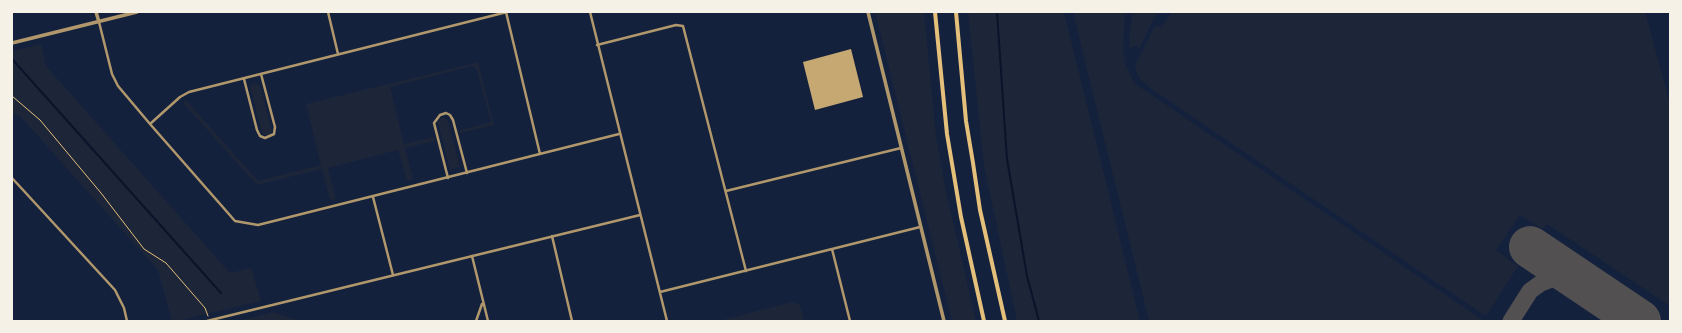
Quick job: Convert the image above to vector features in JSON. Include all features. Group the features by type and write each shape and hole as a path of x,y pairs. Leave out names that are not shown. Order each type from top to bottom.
{"main road":[{"path":"935,12 947,134 961,217 984,321"},
{"path":"956,12 970,149 980,210 1005,321"}],"street":[{"path":"96,12 112,74 118,86 235,221 258,225 619,134"},
{"path":"12,43 137,12"},
{"path":"328,12 338,54"},
{"path":"150,124 180,97 189,92 507,12 540,154"},
{"path":"590,12 619,134 667,321"},
{"path":"868,12 944,321"},
{"path":"597,45 676,25 683,26 746,271"},
{"path":"244,78 257,130 260,136 265,138 274,134 275,127 261,74"},
{"path":"448,178 434,123 440,115 446,113 450,115 453,120 467,173"},
{"path":"726,191 901,148"},
{"path":"12,178 115,290 124,308 127,321"},
{"path":"373,197 393,276"},
{"path":"207,321 640,215"},
{"path":"660,292 920,227"},
{"path":"552,236 573,321"},
{"path":"832,249 850,321"},
{"path":"472,256 488,321"},
{"path":"476,321 483,303"}],"path":[{"path":"12,96 40,120 101,193 144,249 166,263 206,308 208,316"}],"shaded area":[{"path":"875,12 924,12 936,136 945,187 976,321 952,321"},
{"path":"968,12 1064,12 1140,321 1017,321 984,166"},
{"path":"1073,12 1125,12 1123,51 1126,66 1134,83 1484,321 1149,321"},
{"path":"1133,12 1159,12 1153,20 1139,49 1137,46 1132,47 1129,50 1130,28"},
{"path":"1172,12 1645,12 1670,104 1670,306 1547,224 1542,229 1520,215 1496,250 1518,266 1488,313 1484,315 1150,88 1140,79 1135,65 1154,28 1157,25 1161,28"},
{"path":"41,44 46,66 230,273 251,268 261,301 178,321 172,321 158,270 20,116 12,114 12,51"},
{"path":"478,62 494,125 460,133 460,130 491,122 477,70 472,66 390,87 404,144 434,137 435,141 405,148 413,179 407,181 398,150 328,168 336,199 330,200 322,169 257,185 183,103 186,100 258,181 321,165 306,104"},
{"path":"255,83 260,86 272,131 270,135 267,136 262,133 250,87"},
{"path":"441,118 445,118 448,121 460,167 450,170 438,122"},
{"path":"792,302 800,305 804,321 718,321"},
{"path":"273,312 300,321 238,321"}],"building":[{"path":"851,49 863,97 815,110 803,62"}],"waterway":[{"path":"997,12 1007,159 1027,276 1039,321"},
{"path":"12,59 221,293"}],"taxiway":[{"path":"1511,321 1530,291 1541,283 1551,279 1566,279 1601,295"}],"runway":[{"path":"1530,247 1640,321"}]}
